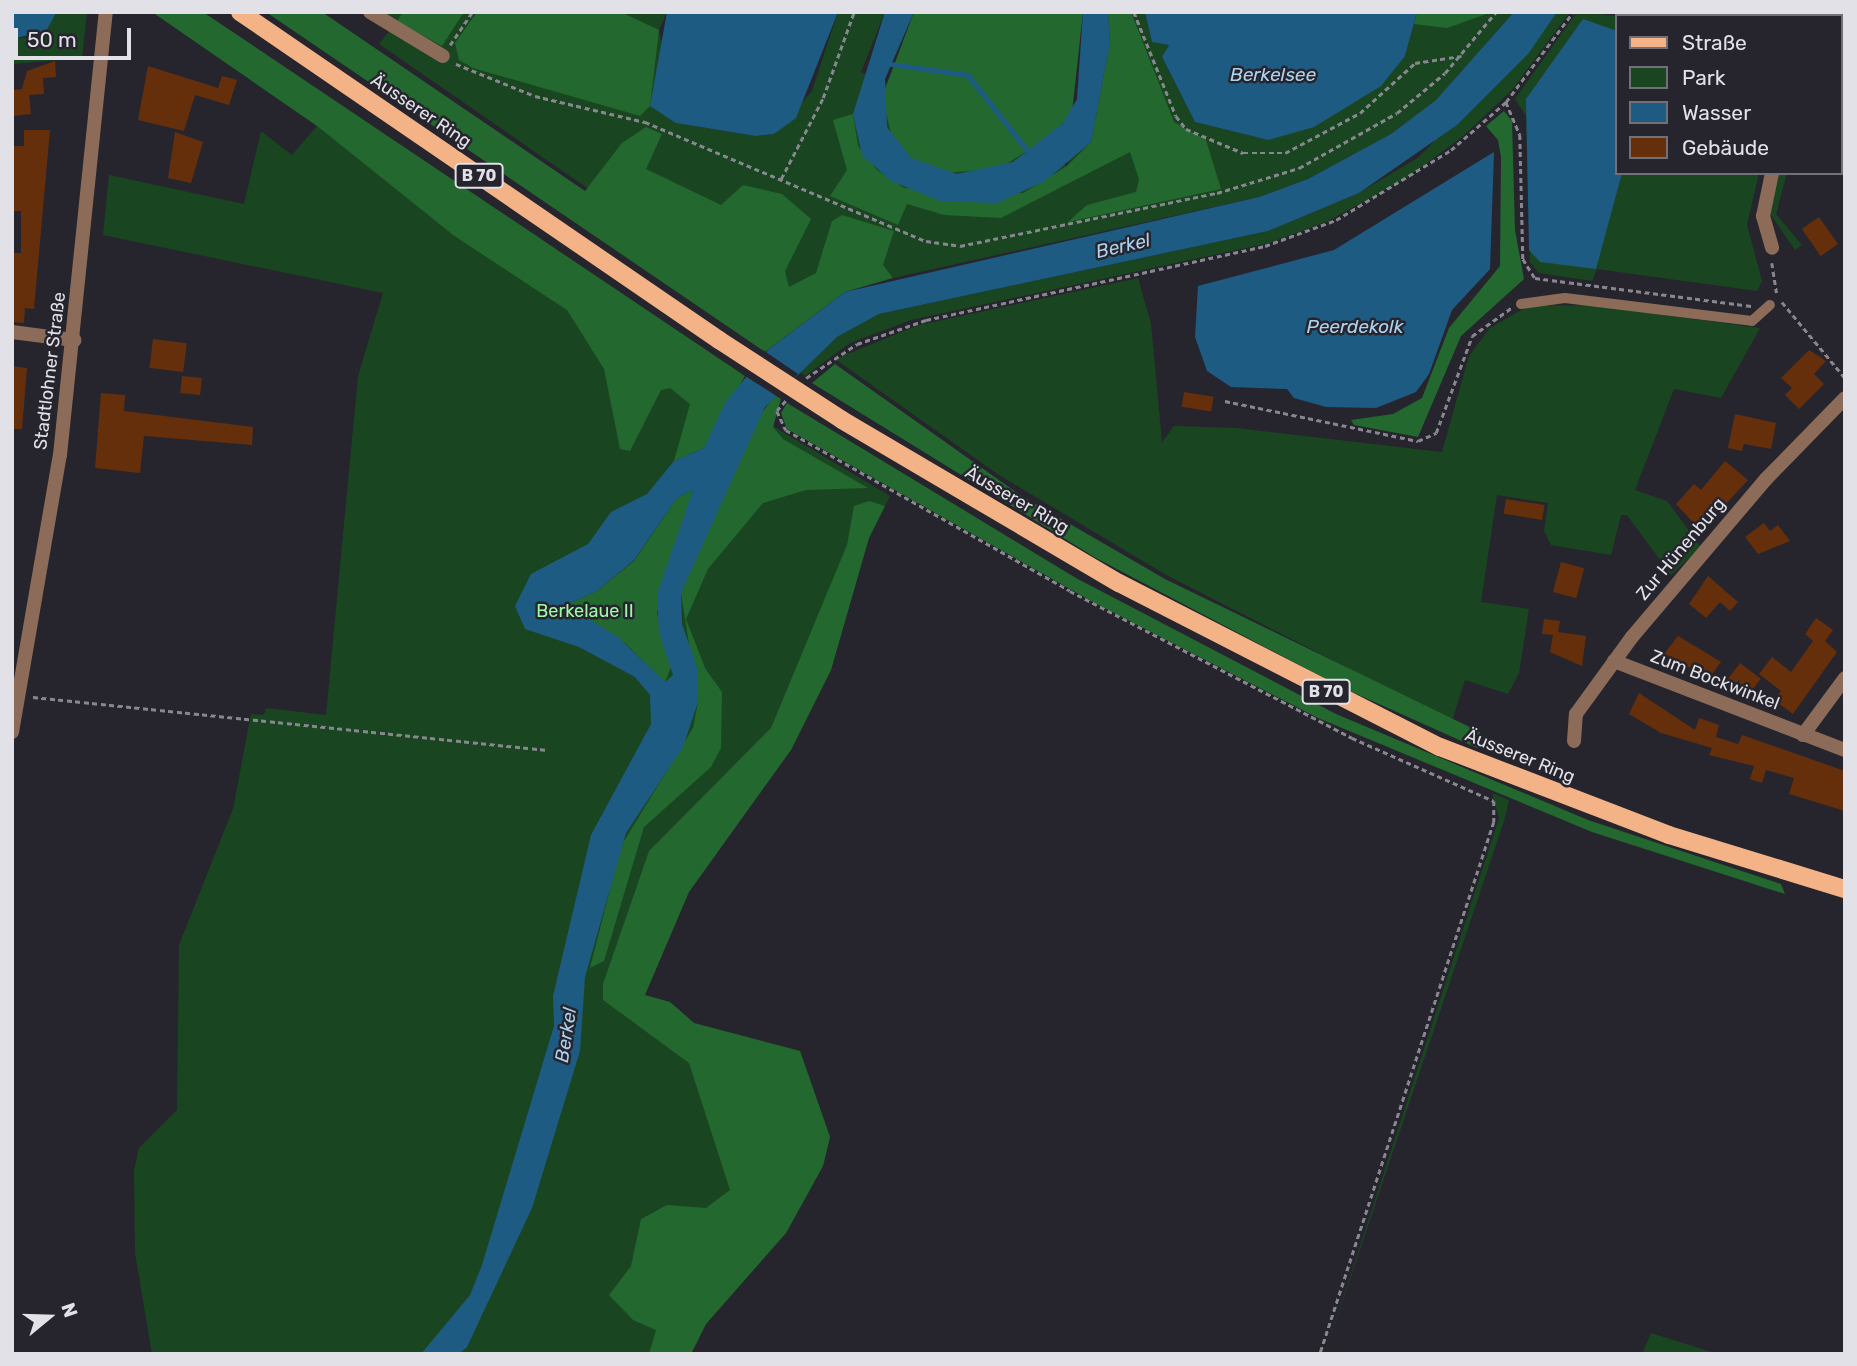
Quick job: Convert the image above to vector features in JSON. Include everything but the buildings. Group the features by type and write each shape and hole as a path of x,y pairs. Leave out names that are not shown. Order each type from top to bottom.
{"main road":[{"name":"Äusserer Ring","path":"240,12 719,340 842,420 1156,603 1440,747 1670,835 1845,889"}],"street":[{"name":"Stadtlohner Straße","path":"12,732 74,340 106,12"},
{"path":"370,12 443,56"},
{"path":"1772,175 1763,216 1772,248"},
{"path":"12,332 74,340"},
{"name":"Zur Hünenburg","path":"1574,741 1576,714 1614,660 1757,489 1845,398"},
{"name":"Zum Bockwinkel","path":"1614,660 1845,750"},
{"path":"1802,735 1845,678"}],"lane":[{"path":"1521,304 1565,299 1752,321 1770,304"}],"path":[{"path":"472,12 443,56 535,96 645,122 926,241 975,244 1217,193 1299,168 1397,113 1461,56 1496,12"},
{"path":"781,179 823,97 854,12"},
{"path":"1135,12 1176,116 1186,129 1243,153 1285,153 1360,113 1415,63 1461,56"},
{"path":"799,385 857,344 926,320 1303,234 1395,188 1506,102 1573,12"},
{"path":"1506,102 1520,135 1523,259 1535,278 1770,304 1781,301"},
{"path":"1772,248 1772,284 1781,301 1845,377"},
{"path":"1225,401 1418,441 1436,433 1472,336 1521,304"},
{"path":"792,394 777,420 798,437 1263,694 1491,796 1494,822 1320,1354"},
{"path":"19,695 547,750"}],"green space":[{"path":"55,12 87,12 82,58 12,64 12,39 31,37"},
{"path":"152,12 203,12 745,376 704,448 674,461 690,404 670,388 661,390 630,451 620,449 604,369 567,310 453,235 317,126"},
{"path":"266,12 322,12 585,191 622,143 646,127 662,134 646,169 721,205 743,185 782,194 811,219 785,271 789,287 816,273 832,221 842,215 894,231 883,265 893,278 845,292 765,352"},
{"path":"384,12 667,12 659,30 676,123 756,136 775,134 812,91 838,12 885,12 861,72 1067,166 1108,12 1145,12 1152,42 1169,45 1162,58 1195,122 1268,140 1405,56 1417,12 1514,12 1436,100 1391,134 1308,179 1259,197 893,278 886,269 781,322 379,44 397,21"},
{"path":"403,12 464,12 442,46 397,21"},
{"path":"477,12 621,12 659,30 650,106 640,116 473,68 459,60 455,43"},
{"path":"914,12 1083,12 1072,113 1050,137 998,169 943,173 911,158 893,141 882,97"},
{"path":"1108,12 1131,12 1174,122 1206,140 1221,189 1068,222 1087,205 1136,192 1139,179 1130,152 1001,218 944,215 907,204 898,225 830,196 847,170 833,120 853,114 858,146 877,170 904,188 1023,193 1067,166 1091,142 1110,43"},
{"path":"1417,12 1492,12 1447,28 1414,24"},
{"path":"1557,12 1570,12 1512,90 1462,137 1405,179 1328,221 1269,243 911,320 850,343 805,376 797,370 837,337 879,314 1268,231 1359,193 1419,157"},
{"path":"1577,12 1616,16 1616,175 1759,175 1747,225 1762,281 1757,291 1597,269 1592,281 1539,273 1530,262 1526,116 1515,99"},
{"path":"1504,111 1512,121 1515,230 1524,279 1461,336 1418,437 1354,425 1351,420 1393,414 1422,398 1449,328 1500,266 1501,157 1498,140 1486,126"},
{"name":"Berkelaue II","path":"317,126 453,235 890,496 869,538 831,670 791,750 671,841 633,993 670,1002 694,1023 800,1051 830,1137 823,1166 786,1233 706,1324 691,1354 152,1354 135,1253 134,1170 139,1148 177,1110 179,945 233,809 251,714 264,715 266,708 326,715 358,376 383,293 103,235 109,175 244,204 261,131 292,155"},
{"path":"1777,175 1786,175 1776,214 1802,245 1795,250 1768,211"},
{"path":"1138,278 1151,324 1162,442 1174,426 1236,428 1442,452 1469,356 1490,328 1528,306 1589,305 1760,328 1721,398 1674,389 1635,490 1667,501 1701,547 1671,575 1627,515 1621,515 1611,555 1551,545 1544,531 1548,503 1497,495 1481,602 1529,609 1519,673 1508,694 1465,680 1452,721 1168,576 999,475 835,359 919,325"},
{"path":"835,364 1020,495 1165,579 1480,732 1477,748 1341,687 1096,558 812,383"},
{"path":"775,395 781,399 773,427 783,439 868,488 806,490 763,503 708,569 686,619 705,668 722,692 721,748 711,767 644,827 604,961 590,968 621,846 693,728 698,702 681,593 749,430"},
{"path":"787,403 1076,578 1336,714 1588,820 1781,884 1785,894 1592,832 1318,718 1093,602 787,429 781,413"},
{"path":"693,490 657,613 672,664 665,683 625,643 566,605 597,591 634,561 677,498"},
{"path":"869,501 885,506 869,538 831,670 791,750 689,892 645,995 670,1002 694,1023 800,1051 830,1137 823,1166 786,1233 706,1324 691,1354 649,1354 656,1330 633,1320 609,1295 631,1266 641,1219 667,1205 706,1208 730,1190 689,1063 603,1000 603,984 649,851 771,728 847,545 854,506"},
{"path":"1492,793 1509,800 1505,818 1325,1354 1499,818"},
{"path":"1651,1333 1718,1354 1642,1354"}],"water":[{"path":"12,12 55,12 55,15 46,31 12,39"},
{"path":"667,12 838,12 796,118 774,134 756,136 676,123 650,106"},
{"path":"885,12 914,12 885,79 887,127 911,158 957,174 1013,162 1063,123 1077,99 1083,12 1108,12 1110,43 1091,142 1045,181 997,203 940,201 891,181 862,155 853,114"},
{"name":"Berkelsee","path":"1145,12 1417,12 1405,56 1381,86 1314,127 1268,140 1195,122 1162,57 1169,45 1152,42"},
{"name":"Berkel","path":"1514,12 1557,12 1528,54 1457,125 1359,193 1268,231 879,314 837,337 765,407 681,593 682,624 698,670 698,702 683,747 626,833 585,977 580,1051 532,1208 467,1347 459,1354 421,1354 470,1295 482,1265 554,1026 553,996 591,835 651,724 650,695 635,677 579,647 525,629 515,606 531,574 588,544 611,512 647,494 674,461 704,448 725,403 768,350 845,292 1259,197 1308,179 1391,134 1436,100","holes":["693,490 657,594 659,632 673,675 665,682 618,637 566,605 597,591 634,560 677,498"]},
{"path":"1583,19 1616,31 1616,175 1621,175 1596,269 1540,262 1529,250 1526,99"},
{"name":"Peerdekolk","path":"1494,152 1490,269 1452,310 1429,374 1416,392 1376,408 1326,407 1294,398 1287,389 1231,387 1207,371 1195,337 1198,286 1334,250"}],"pier":[{"path":"763,350 798,374 778,397 742,374"}],"waterway":[{"path":"891,64 968,75 1028,151"}]}
